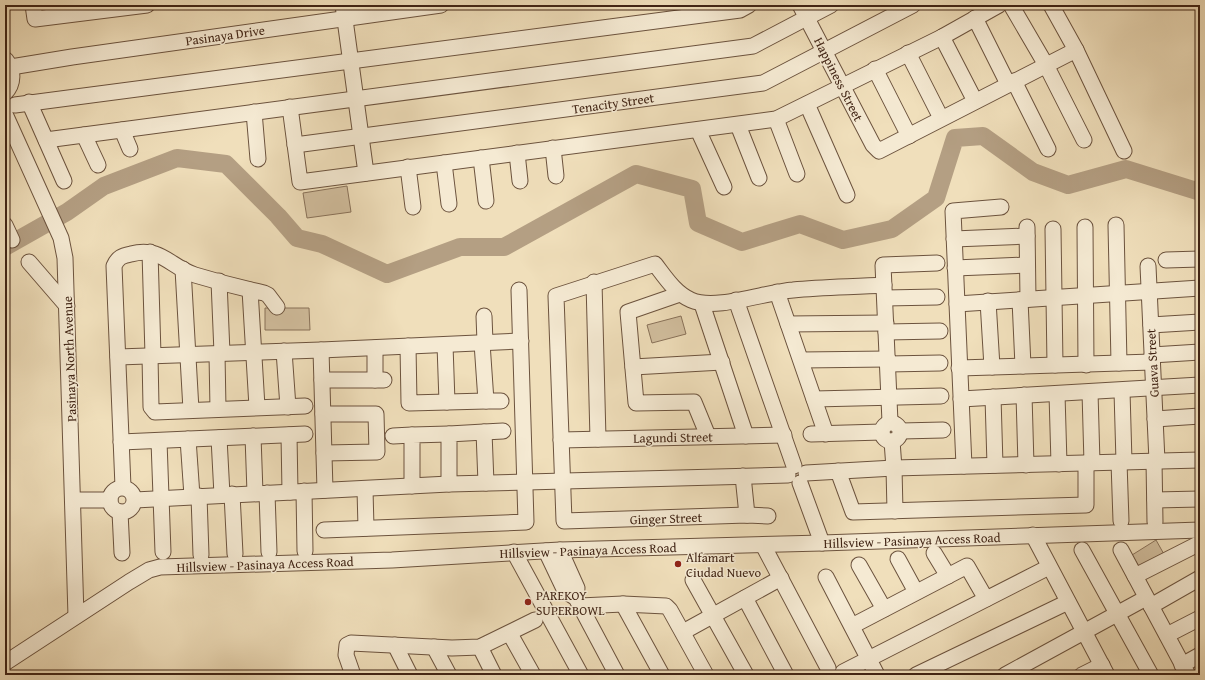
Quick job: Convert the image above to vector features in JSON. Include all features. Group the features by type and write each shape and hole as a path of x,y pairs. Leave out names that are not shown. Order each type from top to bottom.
{"street":[{"path":"33,5 35,19 126,6 147,5"},
{"name":"Pasinaya Drive","path":"8,63 344,11 441,5"},
{"path":"11,109 351,61 740,10 749,5"},
{"path":"46,140 753,46 804,11 831,5"},
{"name":"Tenacity Street","path":"295,145 763,83 913,5"},
{"path":"290,107 300,182 776,120 875,69 942,37 999,5"},
{"path":"1011,5 1046,65 1084,140"},
{"path":"1051,5 1076,50 1124,151"},
{"path":"344,11 366,173"},
{"name":"Happiness Street","path":"804,11 873,145 880,151 909,136"},
{"path":"975,18 1048,149"},
{"path":"942,37 975,101"},
{"path":"875,69 909,136 941,118 1076,50"},
{"path":"908,53 941,118"},
{"path":"8,63 12,80 11,109"},
{"path":"806,104 848,195"},
{"path":"11,109 46,140 64,181"},
{"name":"Pasinaya North Avenue","path":"11,109 47,209 61,238 65,266 76,616"},
{"path":"254,112 258,159"},
{"path":"776,120 798,174"},
{"path":"738,124 759,178"},
{"path":"122,130 130,149"},
{"path":"698,130 724,187"},
{"path":"84,135 98,165"},
{"path":"553,148 556,176"},
{"path":"516,153 520,181"},
{"path":"481,158 486,201"},
{"path":"444,163 449,204"},
{"path":"408,167 413,207"},
{"path":"964,466 952,211 1001,207"},
{"path":"5,225 12,240"},
{"path":"1116,225 1119,363"},
{"path":"1085,227 1086,364"},
{"path":"1053,229 1055,365"},
{"path":"954,239 1027,232 1023,366"},
{"path":"123,487 114,266 119,257 139,252 150,252 167,258 183,269 196,275 268,295 278,307"},
{"path":"150,252 152,410 155,412 218,408 305,406"},
{"path":"1166,260 1200,259"},
{"path":"28,262 67,306"},
{"path":"895,511 883,265 937,263"},
{"path":"563,480 556,296 594,282 655,264 680,294 702,304 736,300 777,292 885,291 937,297"},
{"path":"955,268 1027,265"},
{"name":"Guava Street","path":"1148,266 1155,419 1155,522"},
{"path":"183,269 191,410"},
{"path":"218,408 219,282"},
{"path":"594,282 598,439"},
{"path":"957,304 1200,288"},
{"path":"250,290 257,408"},
{"path":"324,530 526,522 519,290"},
{"path":"777,292 814,399 819,434 944,430"},
{"path":"680,294 628,312 636,403 694,402 708,436"},
{"path":"736,300 784,435 817,543"},
{"path":"988,302 992,367"},
{"path":"702,304 746,436"},
{"path":"484,316 483,342 486,401"},
{"path":"1151,325 1200,322"},
{"path":"788,324 940,331"},
{"path":"118,357 375,348 520,341"},
{"path":"445,344 447,402"},
{"path":"408,346 402,404 502,401"},
{"path":"322,380 380,380 375,348"},
{"path":"321,350 325,490"},
{"path":"284,351 288,407"},
{"path":"959,368 1119,363 1200,352"},
{"path":"801,360 940,363"},
{"path":"633,366 722,362"},
{"path":"961,399 1122,391 1200,385"},
{"path":"1121,521 1122,391"},
{"path":"838,472 853,512 1086,505 1089,463 1090,392"},
{"path":"1057,394 1059,464"},
{"path":"1024,395 1026,464"},
{"path":"814,399 941,396"},
{"path":"993,397 995,465"},
{"path":"323,414 376,414 377,452 324,453"},
{"path":"1155,419 1200,416"},
{"path":"393,436 503,431"},
{"path":"484,432 486,484"},
{"path":"289,434 305,551"},
{"path":"121,442 305,434"},
{"path":"449,434 450,484"},
{"path":"412,435 412,486"},
{"name":"Lagundi Street","path":"562,440 784,435"},
{"path":"253,436 269,552"},
{"path":"219,438 235,554"},
{"path":"188,439 201,555"},
{"path":"159,441 163,552"},
{"path":"135,500 450,484 486,484 563,480 796,476 894,468 1200,460"},
{"path":"743,476 746,515"},
{"name":"Ginger Street","path":"563,480 564,521 746,515 768,516"},
{"path":"123,487 133,492 135,500 132,508 128,511 120,512 113,508 110,500 115,489 123,487"},
{"path":"364,489 366,528"},
{"path":"1155,500 1200,499"},
{"path":"73,500 110,500"},
{"path":"120,512 122,553"},
{"name":"Hillsview - Pasinaya Access Road","path":"11,660 129,582 149,570 160,567 392,560 553,550 763,545 1200,530"},
{"path":"1032,535 1104,670 1082,675"},
{"path":"1135,576 1200,543"},
{"path":"763,545 781,578 825,671 838,668 843,674 868,659 1049,567"},
{"path":"553,550 576,588 578,602 617,675"},
{"path":"1082,550 1151,675"},
{"path":"1121,550 1185,670 1200,656"},
{"path":"514,552 581,675"},
{"path":"934,553 948,576"},
{"path":"898,559 916,592"},
{"path":"859,565 884,609"},
{"path":"852,626 967,566 986,599"},
{"path":"826,577 877,675"},
{"path":"683,632 781,578"},
{"path":"1005,675 1117,614 1149,602 1200,578"},
{"path":"693,580 746,675"},
{"path":"746,598 786,675"},
{"path":"578,602 666,606 683,632 706,675"},
{"path":"916,675 1068,602"},
{"path":"623,604 662,675"},
{"path":"1167,636 1200,618"},
{"path":"353,675 346,655 347,645 356,642 434,647 480,648 535,620"},
{"path":"510,634 533,675"},
{"path":"395,645 410,675"},
{"path":"434,647 449,675"},
{"path":"480,648 494,675"}],"shaded area":[{"path":"347,186 351,212 307,218 303,193"},
{"path":"265,308 309,308 310,330 265,330"},
{"path":"681,316 686,334 652,343 647,325"},
{"path":"1156,540 1165,556 1141,570 1132,555"}],"waterway":[{"path":"5,247 67,212 104,186 177,158 226,164 278,216 297,238 322,244 387,274 460,247 504,247 636,174 692,189 698,223 742,242 800,224 843,240 892,229 936,198 955,138 983,136 1033,172 1068,185 1126,169 1200,192"}],"place":[{"name":"Alfamart Ciudad Nuevo","path":"678,564"},
{"name":"PAREKOY SUPERBOWL","path":"528,602"}]}
